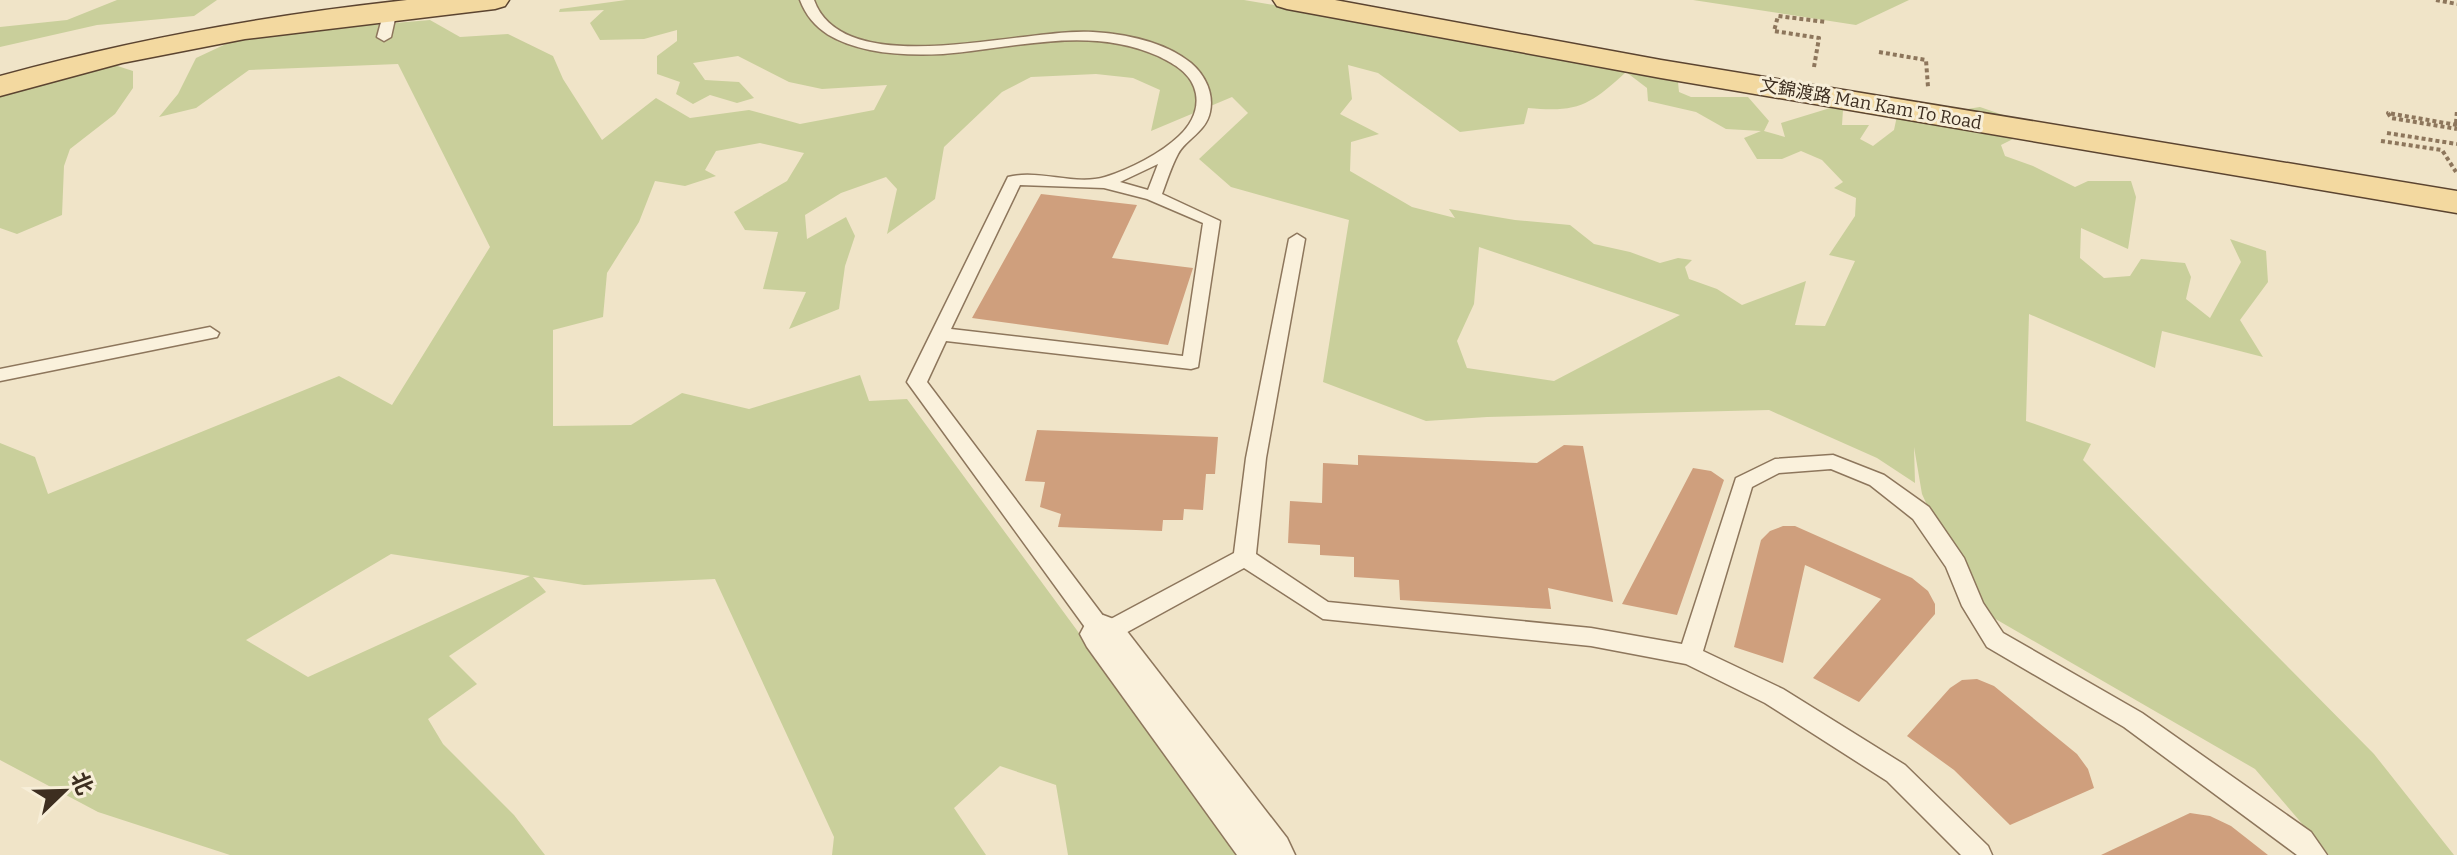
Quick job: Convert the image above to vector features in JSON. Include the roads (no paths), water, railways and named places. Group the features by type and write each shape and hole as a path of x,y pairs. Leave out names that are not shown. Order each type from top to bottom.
{"main road":[{"path":"0,62 79,43 258,16 355,13 387,23 495,0"},
{"name":"文錦渡路 Man Kam To Road","path":"1287,0 1661,69 2457,202"},
{"path":"0,86 167,42 355,13"}],"street":[{"path":"1103,634 1268,855"}],"lane":[{"path":"807,0 812,15 828,30 850,40 884,48 954,49 1063,35 1109,37 1149,46 1187,68 1202,89 1205,100 1199,122 1172,150 1104,183"},
{"path":"1153,196 1172,150"},
{"path":"940,334 1191,363 1212,221 1153,196 1104,183 1014,180 940,334 917,382 1103,634 1245,557"},
{"path":"1245,557 1256,458 1297,239"},
{"path":"0,375 210,333"},
{"path":"1690,655 1743,483 1775,466 1833,462 1877,480 1921,513 1956,564 1973,606 1995,640 2133,720 2302,841 2314,855"},
{"path":"1245,557 1323,610 1591,637 1690,655 1774,696 1896,773 1979,855"}]}
